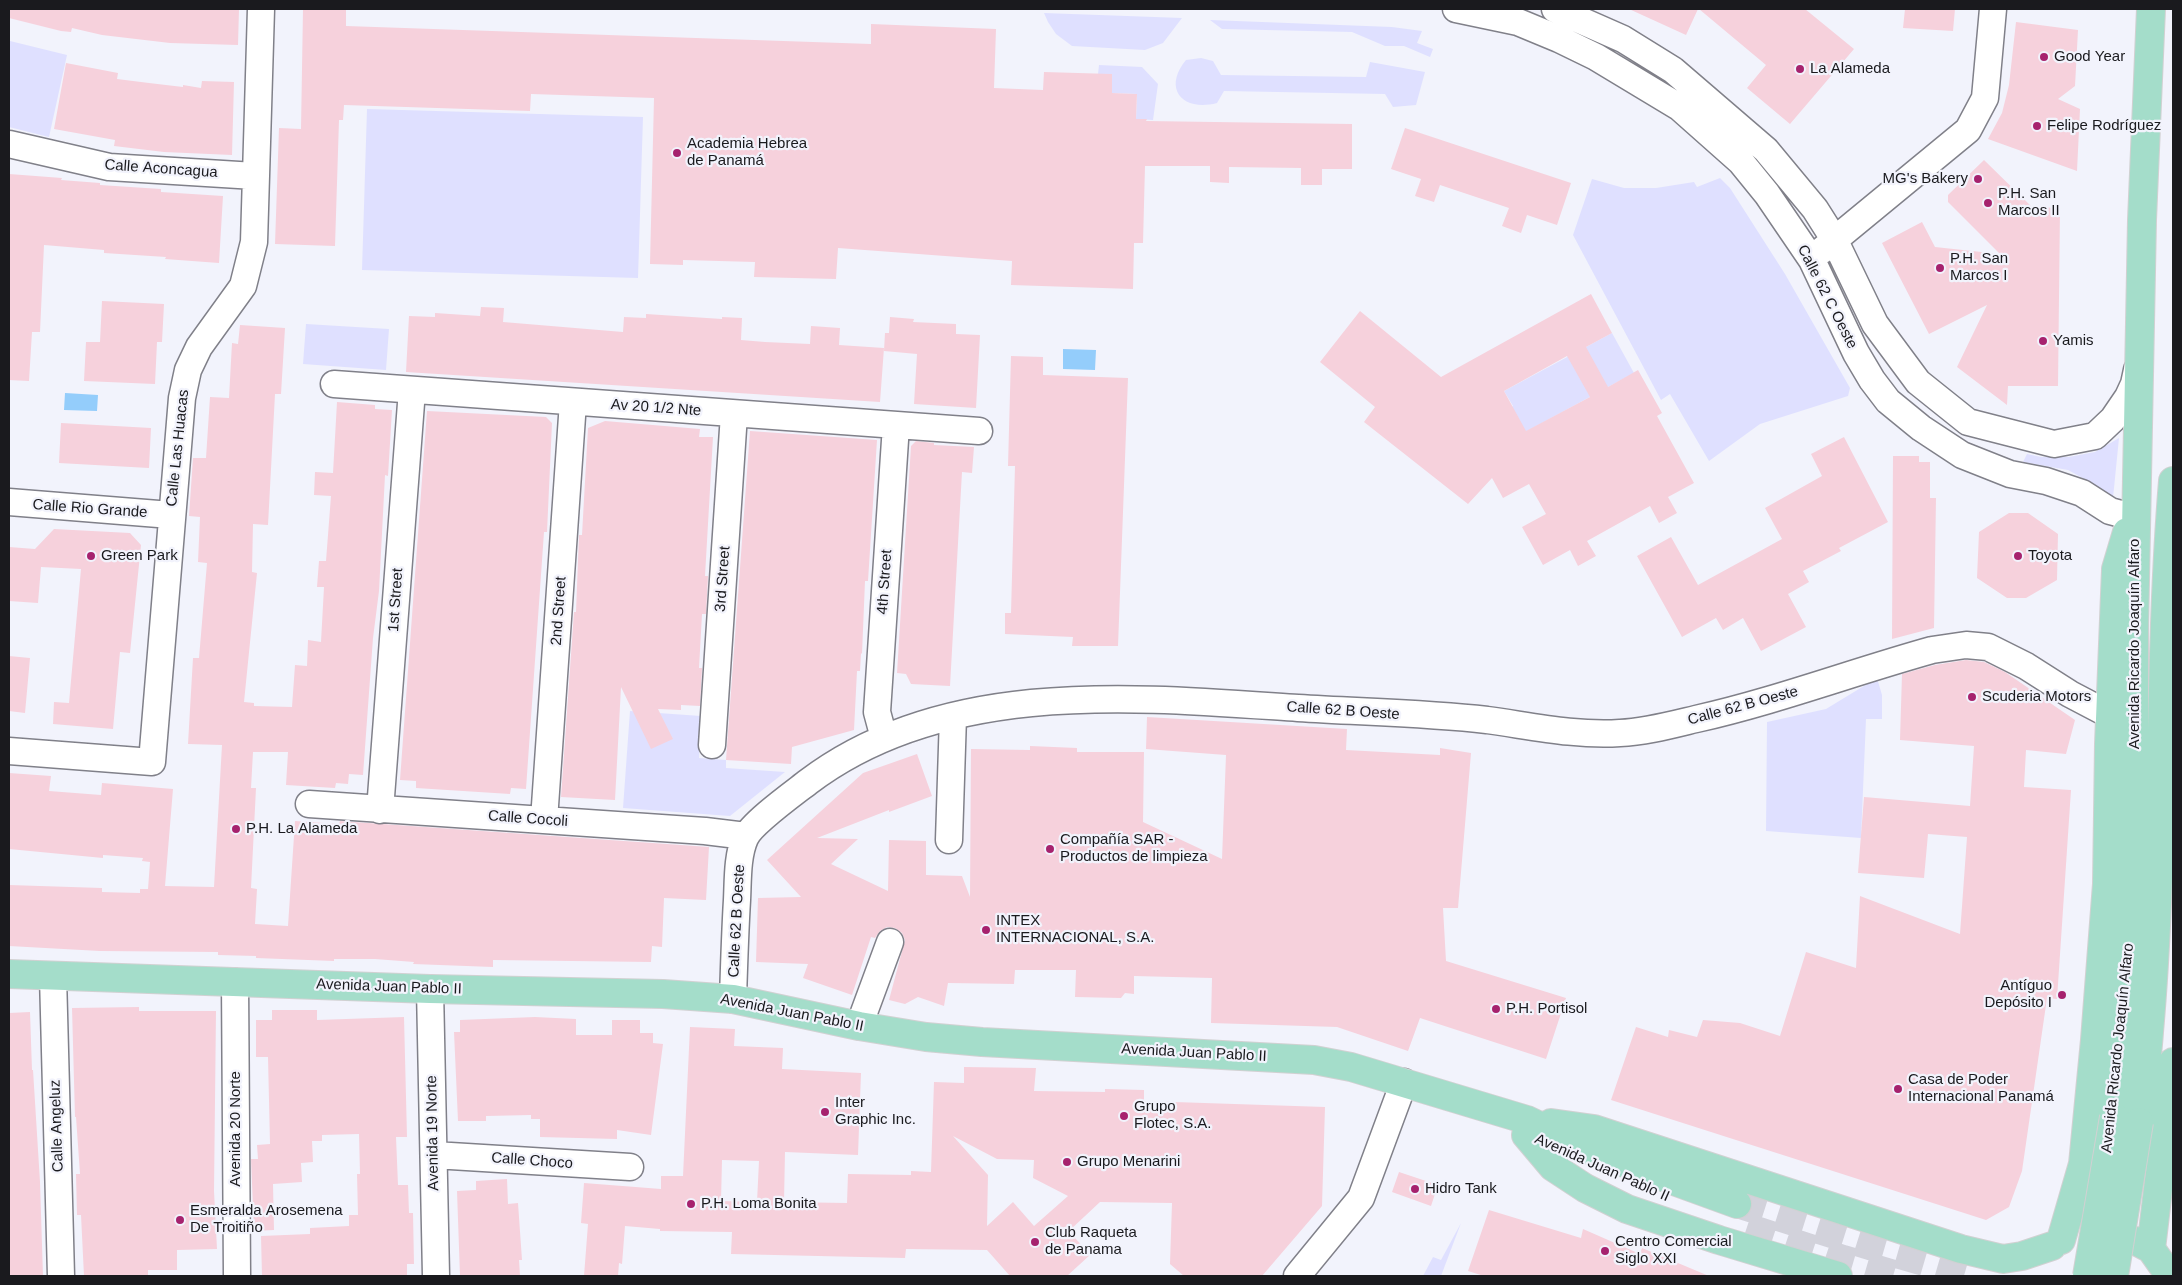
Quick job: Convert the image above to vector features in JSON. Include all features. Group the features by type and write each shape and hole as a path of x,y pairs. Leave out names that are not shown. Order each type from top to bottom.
{"main road":[{"name":"Avenida Ricardo Joaquín Alfaro","path":"2114,1276 2126,1120 2123,1030 2130,928 2142,201 2151,9"},
{"name":"Avenida Ricardo Joaquín Alfaro","path":"2087,1276 2150,1032 2173,480"},
{"path":"2027,1276 2035,1262 2056,1243 2083,1164 2107,884 2110,715 2116,569 2124,536 2136,518"},
{"name":"Avenida Juan Pablo II","path":"9,974 430,989 663,994 733,999 859,1026 926,1037 982,1042 1314,1060 1351,1067 1478,1104 1526,1127 1594,1152 1734,1213"},
{"path":"2151,1249 2173,1062"},
{"path":"2087,1116 2100,1133 2120,1141 2132,1141 2150,1137 2165,1129"},
{"path":"1526,1127 1594,1129 1961,1249 2003,1258 2022,1256 2077,1234 2093,1231 2110,1232 2126,1236 2151,1249 2170,1274"},
{"path":"1526,1127 1553,1167 1585,1188 1628,1208 1719,1240 1838,1276"}],"street":[{"name":"Calle Las Huacas","path":"9,751 152,762 182,398 188,370 199,347 243,286 254,242 261,9"},
{"name":"Calle 62 C Oeste","path":"1463,9 1518,22 1559,38 1596,57 1679,107 1741,162 1767,194 1812,260 1856,353 1872,380 1888,401 1921,428 1962,454 2010,474 2046,481 2082,493 2110,511 2136,518"},
{"name":"Calle 62 C Oeste","path":"1556,9 1623,38 1673,70 1705,95 1766,150 1815,209 1834,239 1875,324 1918,382 1968,422 2054,444 2095,436 2113,419 2128,397 2134,384 2140,354"},
{"path":"1812,260 1834,239 1968,130 1985,98 1993,9"},
{"name":"Calle Aconcagua","path":"9,144 109,167 255,176"},
{"name":"Av 20 1/2 Nte","path":"334,384 979,431"},
{"name":"1st Street","path":"380,810 412,390"},
{"name":"2nd Street","path":"544,820 573,402"},
{"name":"3rd Street","path":"712,745 734,414"},
{"name":"4th Street","path":"884,738 877,712 896,425"},
{"name":"Calle Rio Grande","path":"9,502 171,515"},
{"name":"Calle 62 B Oeste","path":"733,999 738,869 746,836 775,808 828,767 884,738 932,721 953,716 990,709 1095,698 1224,703 1486,720 1548,730 1619,734 1730,712 1925,652 1966,645 1988,647 2026,666 2070,694 2110,715"},
{"path":"949,840 953,716"},
{"name":"Calle Cocoli","path":"309,804 705,831 746,836"},
{"path":"859,1026 890,942"},
{"name":"Calle Angeluz","path":"52,976 61,1276"},
{"name":"Avenida 20 Norte","path":"236,982 237,1276"},
{"name":"Avenida 19 Norte","path":"430,989 436,1276"},
{"path":"1297,1276 1361,1198 1404,1082"},
{"name":"Calle Choco","path":"434,1155 630,1167"}],"shaded area":[{"path":"1044,13 1182,18 1163,43 1145,50 1072,46 1056,34"},
{"path":"1210,20 1392,27 1422,31 1417,43 1433,49 1430,57 1404,46 1385,46 1352,32 1222,29"},
{"path":"10,41 67,55 49,137 9,127"},
{"path":"1201,58 1213,61 1221,75 1366,77 1370,62 1425,72 1416,105 1393,107 1385,94 1224,91 1217,103 1205,105 1186,101 1176,89 1179,71 1186,60"},
{"path":"1099,65 1142,67 1158,84 1153,120 1136,119 1137,94 1112,93 1098,74"},
{"path":"367,109 643,117 638,278 362,270"},
{"path":"1720,178 1730,188 1785,274 1850,388 1848,396 1760,424 1709,461 1670,394 1661,400 1573,235 1592,179 1624,188 1656,188 1694,182 1697,187"},
{"path":"306,324 389,329 386,370 303,364"},
{"path":"1612,333 1634,373 1483,455 1496,416 1513,406 1504,391"},
{"path":"2119,438 2113,498 2068,470 2023,462 2027,454 2041,457 2069,457 2095,452"},
{"path":"1877,678 1882,695 1882,719 1866,719 1861,838 1766,831 1767,722 1826,709"},
{"path":"630,711 701,716 699,758 726,760 726,768 785,772 730,816 623,808"},
{"path":"1461,1223 1441,1276 1423,1276 1433,1257 1441,1260"}],"water":[{"path":"1063,349 1096,350 1095,370 1063,369"},
{"path":"65,393 98,395 97,411 64,410"}],"building":[{"path":"9,9 239,9 238,45 170,43 102,35 72,28 71,32 61,31 9,18"},
{"path":"303,9 346,9 346,26 871,44 871,24 996,29 994,88 1043,90 1044,72 1112,74 1112,93 1137,94 1136,119 1147,119 1146,121 1352,124 1352,169 1322,169 1322,185 1301,185 1301,168 1229,167 1229,183 1210,182 1210,166 1145,166 1143,243 1134,243 1133,289 1011,285 1012,261 838,248 836,279 754,277 755,262 683,260 683,265 650,264 654,98 531,94 530,111 344,105 343,120 339,120 335,246 275,244 279,128 301,129"},
{"path":"1629,9 1698,9 1686,35"},
{"name":"La Alameda","path":"1699,9 1805,9 1854,49 1790,124 1747,88 1766,65"},
{"path":"1905,9 1955,9 1953,31 1903,28"},
{"path":"2016,22 2078,30 2075,86 2058,99 2080,109 2077,171 1988,139 2002,113 2009,85"},
{"path":"66,63 118,73 117,79 183,87 183,85 201,88 202,81 234,82 232,155 164,152 114,146 115,140 54,129"},
{"path":"1405,128 1571,183 1557,225 1527,215 1521,233 1502,226 1509,208 1440,185 1434,202 1415,196 1421,179 1391,169"},
{"path":"1984,160 2032,207 2060,208 2058,386 2008,386 2007,405 1957,367 1987,305 1929,334 1882,243 1922,222 1935,247 2000,254 1948,202 1948,195"},
{"path":"9,174 62,178 61,180 100,183 100,185 161,189 161,192 223,196 219,263 104,253 104,250 44,245 40,332 32,332 29,381 9,380"},
{"path":"1591,294 1612,333 1586,347 1608,387 1638,370 1662,413 1657,416 1694,483 1668,497 1677,513 1659,523 1650,506 1587,541 1596,556 1578,566 1570,550 1543,565 1522,527 1546,514 1529,484 1503,498 1492,478 1468,504 1364,422 1375,407 1320,362 1360,311 1441,377","holes":["1567,356 1590,397 1526,431 1504,391"]},
{"path":"102,301 164,304 162,342 157,342 155,384 84,381 86,342 100,342"},
{"path":"481,307 504,308 503,322 623,332 624,317 646,318 646,314 722,319 722,317 742,318 741,340 765,342 810,344 811,326 840,328 839,345 884,348 880,402 406,372 409,316 435,317 435,313 480,316"},
{"path":"890,317 914,319 913,322 956,324 956,334 980,335 976,408 914,404 917,354 884,351 885,333 889,333"},
{"path":"240,325 285,328 281,394 275,394 268,525 253,524 252,572 257,573 244,702 254,703 254,706 292,707 295,665 307,666 308,640 321,642 324,587 317,587 319,561 326,561 331,496 314,495 315,472 333,473 337,402 375,405 375,409 392,410 388,476 385,475 379,591 373,638 363,775 349,774 348,784 336,783 335,788 286,785 288,752 253,752 251,788 256,788 251,888 257,889 255,924 288,926 295,821 339,824 340,821 709,847 706,900 664,898 662,947 652,946 651,962 493,960 493,967 413,964 414,962 375,959 334,959 334,961 256,958 256,956 218,955 218,952 100,951 9,946 9,885 102,888 102,892 140,893 140,889 148,889 150,862 142,861 143,858 103,855 103,858 9,849 9,773 51,776 49,791 101,795 102,783 173,789 165,886 214,887 222,745 188,744 193,658 199,658 207,563 198,562 200,517 189,516 193,458 206,458 210,397 229,398 232,343 238,344"},
{"path":"1011,356 1043,357 1043,375 1128,378 1118,646 1072,646 1073,637 1005,634 1005,613 1011,613 1015,466 1008,466"},
{"path":"427,411 546,417 552,423 547,532 544,532 526,789 511,788 510,794 416,788 416,781 400,780"},
{"path":"605,421 700,429 699,437 713,437 705,576 708,576 706,614 702,614 699,668 702,668 700,706 681,705 681,710 658,709 673,739 651,749 621,687 615,800 561,797 574,612 576,612 579,535 582,535 588,428"},
{"path":"61,423 151,428 149,468 59,463"},
{"path":"750,431 877,440 868,581 865,581 862,654 860,671 857,671 854,730 792,747 791,764 726,760"},
{"path":"1844,437 1888,522 1839,548 1841,551 1803,571 1809,582 1788,594 1806,627 1761,651 1743,618 1723,630 1716,618 1682,637 1637,556 1671,537 1698,585 1782,539 1765,508 1822,476 1811,454"},
{"path":"916,441 934,443 934,445 974,447 972,473 962,472 950,686 911,684 906,674 897,673 911,446"},
{"path":"1893,456 1919,456 1919,462 1930,462 1930,498 1936,498 1934,628 1892,639"},
{"name":"Toyota","path":"2009,513 2028,513 2058,534 2057,580 2026,598 2007,598 1977,578 1979,532"},
{"path":"54,529 130,533 141,545 130,653 120,652 113,729 53,724 54,702 69,703 81,569 41,567 38,603 9,601 9,547 35,549"},
{"path":"9,656 30,658 25,713 9,711"},
{"path":"1966,660 1984,662 2005,672 2075,720 2066,754 2026,750 2024,787 2071,790 2057,999 2047,998 2022,1171 2009,1207 1986,1220 1611,1100 1636,1027 1668,1037 1669,1030 1697,1037 1703,1020 1740,1023 1780,1036 1806,952 1856,968 1860,896 1960,934 1967,837 1928,834 1924,878 1858,873 1864,797 1970,806 1974,746 1900,740 1902,674 1935,665"},
{"path":"1147,717 1347,729 1346,750 1440,755 1440,748 1471,753 1458,908 1443,908 1446,961 1566,998 1546,1059 1420,1018 1408,1051 1337,1027 1211,1023 1212,978 1134,976 1134,994 1125,993 1121,998 1075,997 1076,970 1015,970 1014,984 948,983 944,1006 918,997 905,1004 889,1000 905,940 902,933 895,928 887,927 880,931 875,938 871,937 852,995 803,978 808,964 756,962 758,898 801,897 767,860 863,773 917,754 932,796 889,812 889,810 817,838 858,839 831,864 888,891 889,840 926,841 926,875 962,876 970,897 971,749 1030,750 1030,746 1077,748 1077,752 1144,752 1143,822 1222,859 1226,755 1146,749"},
{"path":"139,1007 139,1011 216,1011 214,1191 217,1249 177,1250 177,1270 148,1270 148,1276 84,1276 81,1215 77,1215 76,1174 80,1174 75,1117 72,1008"},
{"path":"272,1010 317,1010 317,1020 404,1017 407,1137 396,1137 398,1185 408,1185 409,1213 413,1213 414,1264 407,1264 407,1276 262,1276 261,1236 310,1234 310,1228 349,1226 349,1215 358,1215 357,1174 360,1174 359,1134 322,1135 322,1141 312,1141 313,1162 301,1163 302,1182 273,1184 274,1230 254,1231 251,1159 258,1159 257,1145 270,1144 268,1057 256,1057 256,1020 272,1020"},
{"path":"30,1012 40,1182 43,1276 9,1276 9,1013"},
{"path":"535,1017 576,1019 576,1035 612,1035 612,1020 640,1020 640,1033 653,1033 653,1043 663,1044 651,1135 617,1130 617,1139 540,1137 540,1119 531,1119 531,1115 486,1116 486,1121 458,1121 454,1032 460,1032 460,1020"},
{"path":"690,1027 735,1029 734,1046 783,1048 782,1069 861,1073 858,1155 785,1152 784,1202 847,1203 848,1174 911,1175 911,1171 931,1172 934,1082 964,1083 964,1067 1036,1068 1034,1091 1105,1092 1105,1089 1144,1090 1144,1101 1325,1107 1322,1206 1262,1276 1184,1276 1170,1264 1172,1203 1100,1202 1069,1231 1090,1255 1067,1276 1010,1276 987,1250 906,1249 905,1258 731,1254 732,1232 660,1231 660,1229 625,1226 622,1264 619,1263 618,1276 584,1276 588,1224 581,1223 584,1183 661,1189 661,1176 683,1176","holes":["953,1136 997,1159 1034,1160 1033,1178 1068,1196 1034,1226 1013,1202 987,1226 988,1175","722,1160 759,1161 757,1202 721,1201"]},
{"name":"Hidro Tank","path":"1399,1172 1438,1185 1431,1206 1392,1192"},
{"path":"507,1179 508,1204 518,1203 522,1260 519,1260 520,1276 460,1276 457,1191 476,1190 476,1181"},
{"path":"1489,1210 1581,1238 1583,1229 1640,1254 1642,1248 1709,1276 1484,1276 1468,1271"}],"tunnel":[{"path":"1737,1204 1972,1276"},
{"path":"1747,1227 1901,1276"}],"place":[{"name":"Good Year","path":"2044,57"},
{"name":"La Alameda","path":"1800,69"},
{"name":"Felipe Rodríguez","path":"2037,126"},
{"name":"Academia Hebrea de Panamá","path":"677,153"},
{"name":"MG's Bakery","path":"1978,179"},
{"name":"P.H. San Marcos II","path":"1988,203"},
{"name":"P.H. San Marcos I","path":"1940,268"},
{"name":"Yamis","path":"2043,341"},
{"name":"Green Park","path":"91,556"},
{"name":"Toyota","path":"2018,556"},
{"name":"Scuderia Motors","path":"1972,697"},
{"name":"P.H. La Alameda","path":"236,829"},
{"name":"Compañía SAR - Productos de limpieza","path":"1050,849"},
{"name":"INTEX INTERNACIONAL, S.A.","path":"986,930"},
{"name":"Antíguo Depósito I","path":"2062,995"},
{"name":"P.H. Portisol","path":"1496,1009"},
{"name":"Casa de Poder Internacional Panamá","path":"1898,1089"},
{"name":"Inter Graphic Inc.","path":"825,1112"},
{"name":"Grupo Flotec, S.A.","path":"1124,1116"},
{"name":"Grupo Menarini","path":"1067,1162"},
{"name":"Hidro Tank","path":"1415,1189"},
{"name":"P.H. Loma Bonita","path":"691,1204"},
{"name":"Esmeralda Arosemena De Troitiño","path":"180,1220"},
{"name":"Club Raqueta de Panama","path":"1035,1242"},
{"name":"Centro Comercial Siglo XXI","path":"1605,1251"}]}
